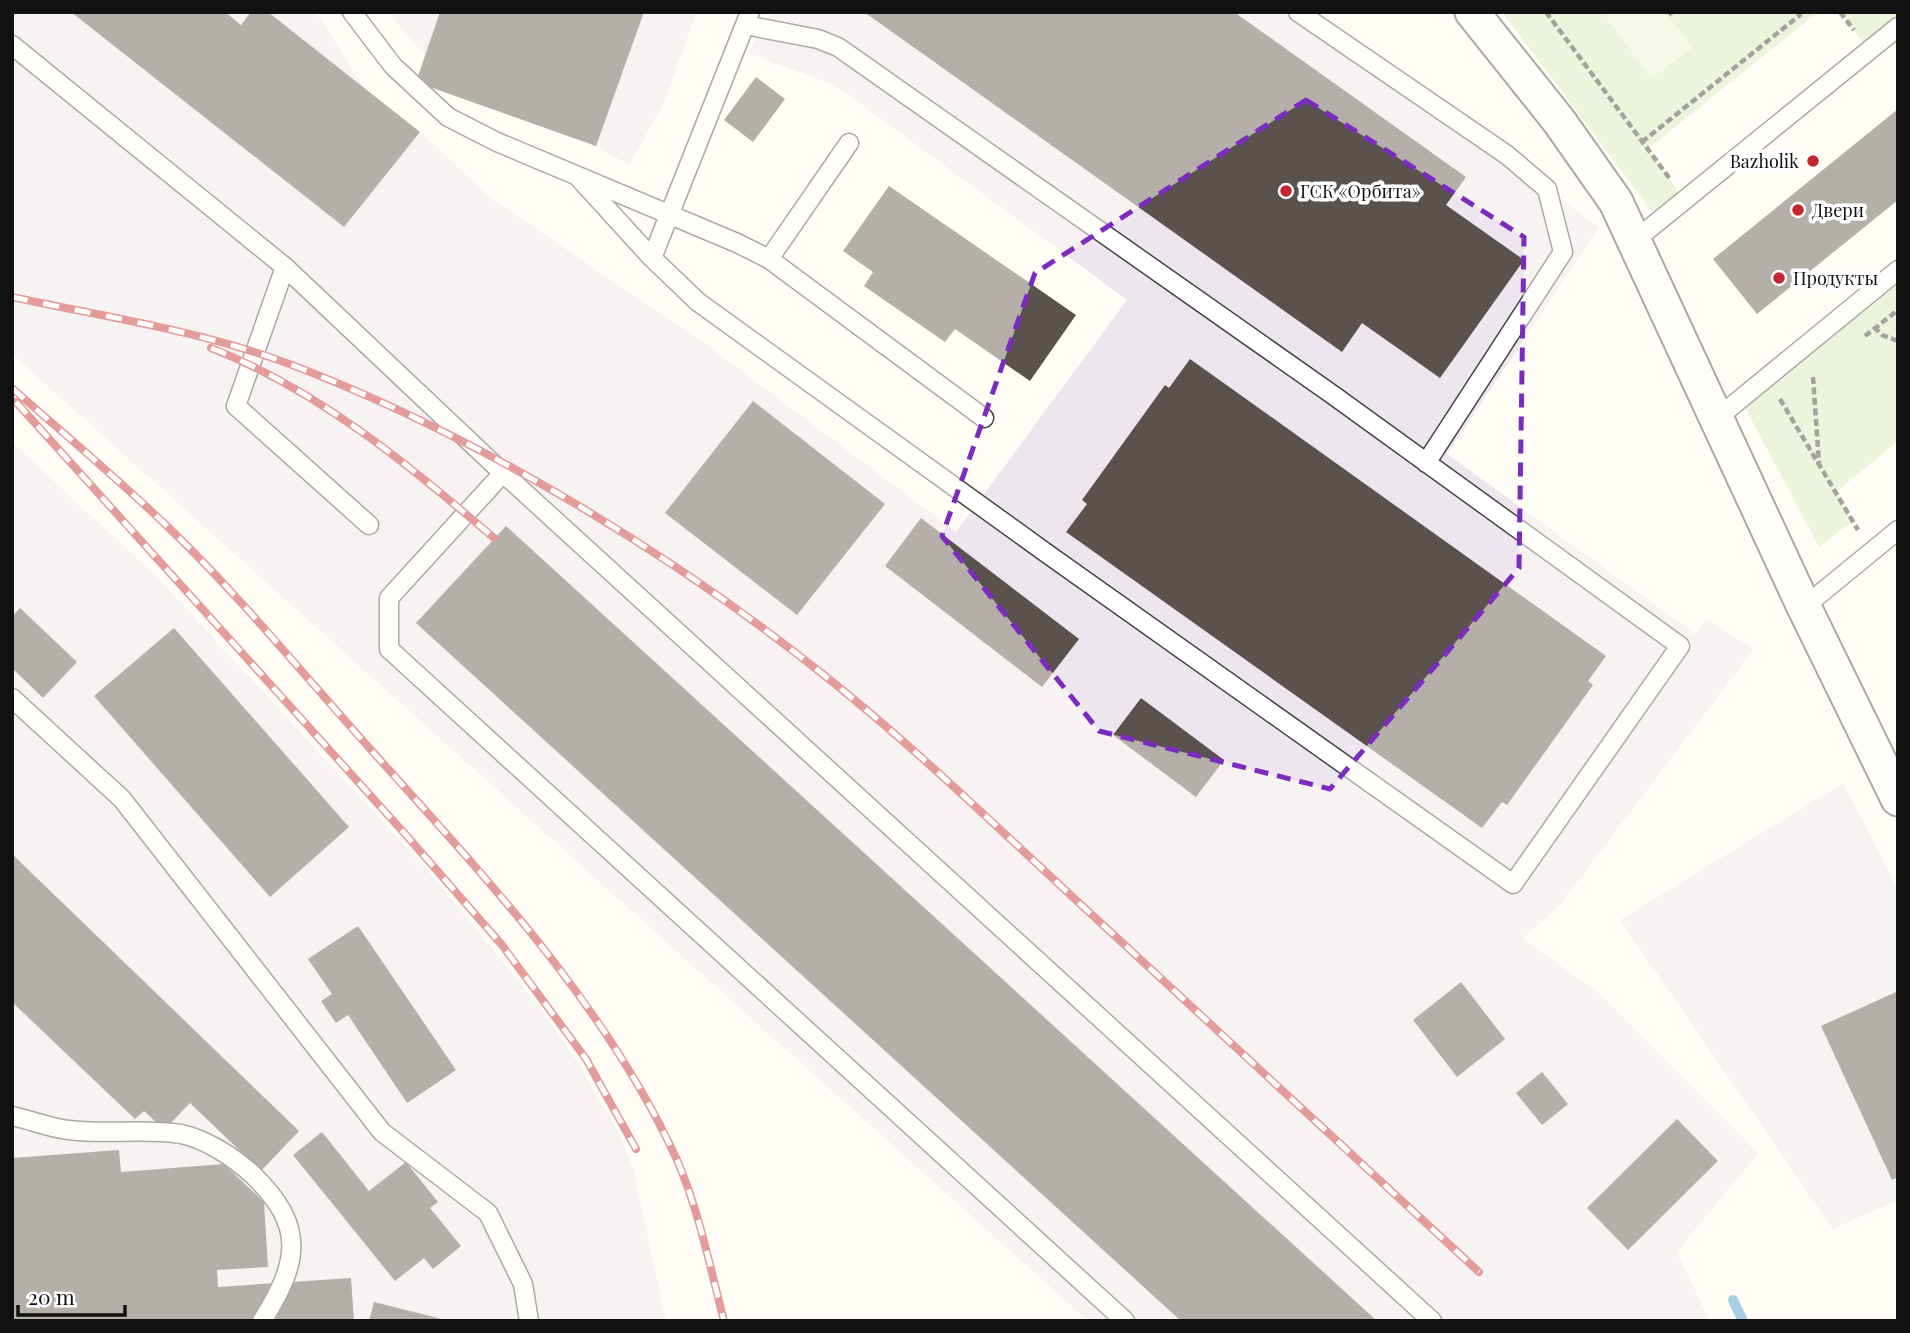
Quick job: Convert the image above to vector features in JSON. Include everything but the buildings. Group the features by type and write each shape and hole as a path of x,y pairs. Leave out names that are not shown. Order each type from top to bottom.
{"street":[{"path":"1480,15 1616,202 1804,607 1898,799"}],"lane":[{"path":"352,12 393,66 448,117 578,177 769,259 984,418"},
{"path":"1298,12 1507,155 1547,189 1563,252 1426,463"},
{"path":"578,177 652,258 698,302 1513,884 1680,646 838,47 818,39 748,18 652,258"},
{"path":"1634,241 1898,27"},
{"path":"12,45 285,267 503,473 1432,1321"},
{"path":"769,259 849,143"},
{"path":"285,267 236,406 369,525"},
{"path":"1716,419 1898,270"},
{"path":"503,473 389,598 389,649 1125,1321"},
{"path":"1804,607 1898,530"},
{"path":"12,698 121,799 382,1132 488,1213 523,1284 529,1321"},
{"path":"12,1116 68,1130 181,1134 216,1149 242,1165 278,1200 288,1220 291,1243 288,1272 281,1290 262,1321"}],"path":[{"path":"1546,12 1685,200"},
{"path":"1642,142 1800,15 1797,12"},
{"path":"1875,328 1882,335 1898,341"},
{"path":"1768,377 1871,552"},
{"path":"1813,377 1819,464"}],"highlighted area":[{"path":"1306,100 1524,237 1519,568 1330,789 1099,731 942,536 1035,273"}],"shaded area":[{"path":"12,12 316,12 365,89 420,132 493,200 696,337 956,532 1127,300 835,85 747,53 772,12 1300,12 1599,227 1447,454 1695,634 1706,619 1754,649 1559,906 1523,939 1603,996 1758,1153 1677,1252 1710,1321 1088,1321 12,354"},
{"path":"388,12 697,12 663,105 629,165 595,146 416,82 425,56"},
{"path":"12,442 159,579 431,874 538,1005 579,1064 620,1135 634,1171 666,1321 12,1321"},
{"path":"1843,783 1898,890 1898,1200 1833,1229 1620,920"}],"green space":[{"path":"1502,12 1603,12 1651,78 1692,48 1666,12 1818,12 1648,149 1680,193 1654,214"},
{"path":"1603,12 1666,12 1693,48 1651,78"},
{"path":"1840,12 1898,12 1898,17 1864,44"},
{"path":"1898,270 1898,441 1836,492 1853,521 1819,547 1741,400"}],"waterway":[{"path":"1733,1300 1743,1321"}],"railway":[{"path":"12,297 224,343 292,365 361,393 430,425 567,499 699,583 820,672 928,764 1479,1272"},
{"path":"211,348 250,365 325,407 395,456 494,538"},
{"path":"12,388 149,509 226,586 471,861 548,955 619,1054 650,1106 677,1160 698,1219 724,1321"},
{"path":"16,402 502,945 586,1059 636,1149"}],"place":[{"name":"Bazholik","path":"1813,161"},
{"name":"ГСК «Орбита»","path":"1286,191"},
{"name":"Двери","path":"1798,210"},
{"name":"Продукты","path":"1779,278"}]}
